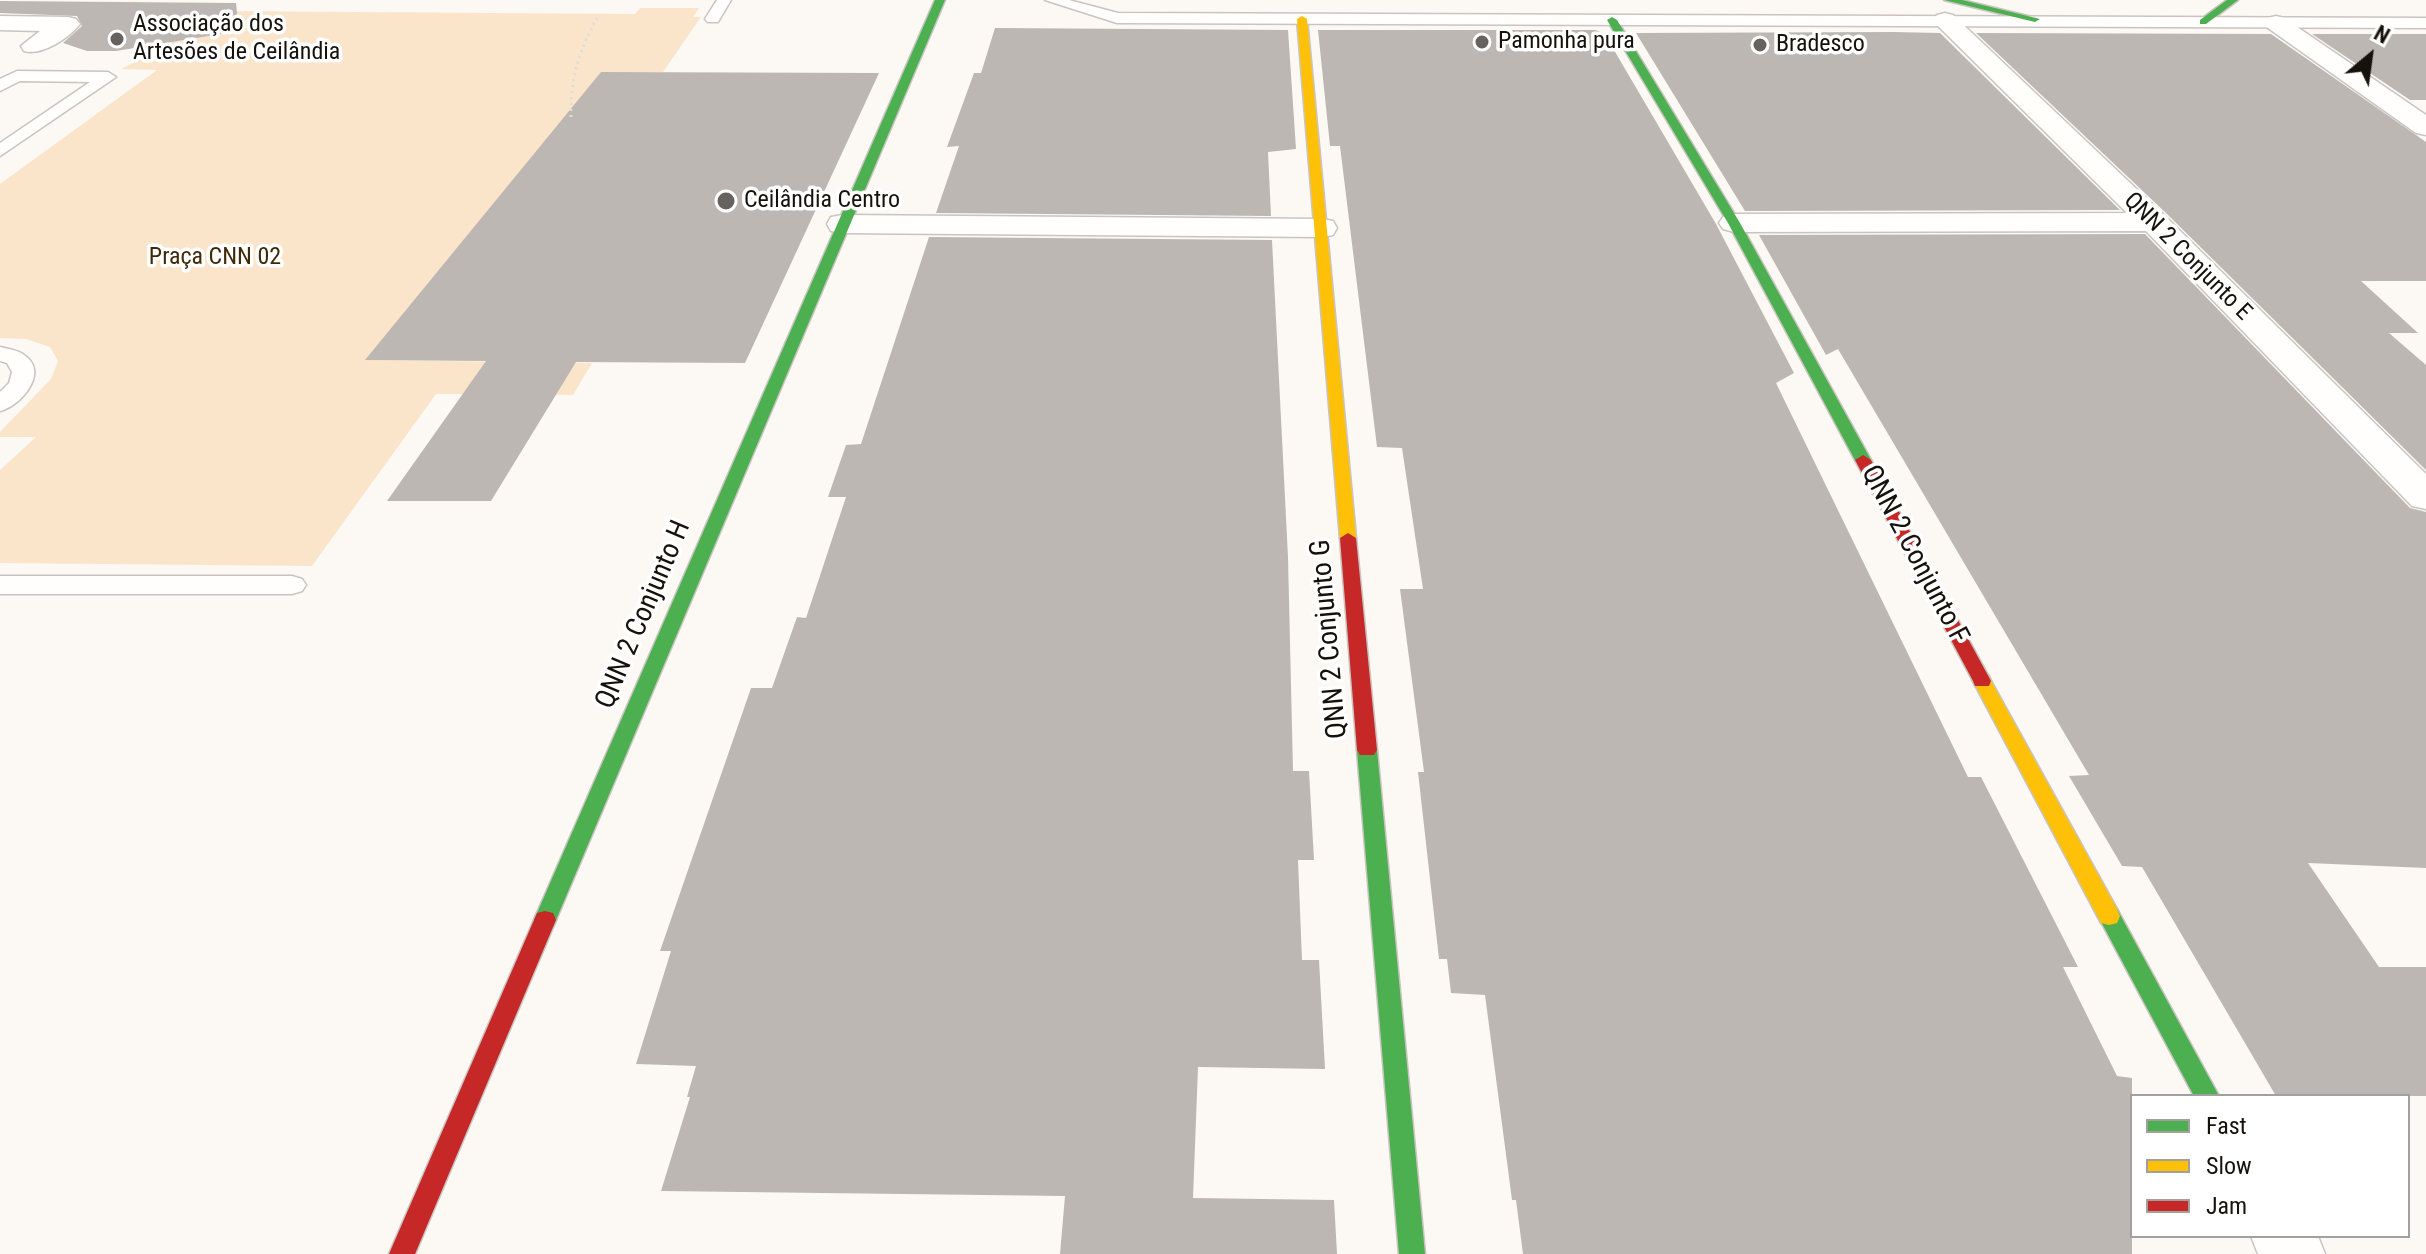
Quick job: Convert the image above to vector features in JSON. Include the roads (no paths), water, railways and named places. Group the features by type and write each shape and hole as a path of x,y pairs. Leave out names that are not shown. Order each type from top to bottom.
{"street":[{"name":"QNN 2 Conjunto H","path":"402,1254 940,0"},
{"path":"2203,22 2233,0"},
{"path":"1947,10 2035,19"},
{"name":"QNN 2 Conjunto E","path":"1947,10 2426,497"},
{"name":"QNN 2 Conjunto G","path":"1302,19 1412,1254"},
{"name":"QNN 2 Conjunto F","path":"1612,20 1734,223 2206,1094"},
{"path":"0,23 68,24 33,46"},
{"path":"2276,23 2426,127"},
{"path":"1734,223 2154,222"},
{"path":"842,224 1322,228"}],"lane":[{"path":"713,19 724,0"},
{"path":"1052,0 1117,18 1612,20 1947,10"},
{"path":"2035,19 2426,23"},
{"path":"0,86 17,76 108,77 0,151"},
{"path":"0,354 15,358 23,366 25,375 20,385 0,404"},
{"path":"0,585 292,585"}],"place":[{"name":"Associação dos Artesões de Ceilândia","path":"117,39"},
{"name":"Pamonha pura","path":"1482,42"},
{"name":"Bradesco","path":"1760,45"},
{"name":"Ceilândia Centro","path":"726,201"}],"park label":[{"name":"Praça CNN 02","path":"215,258"}]}
